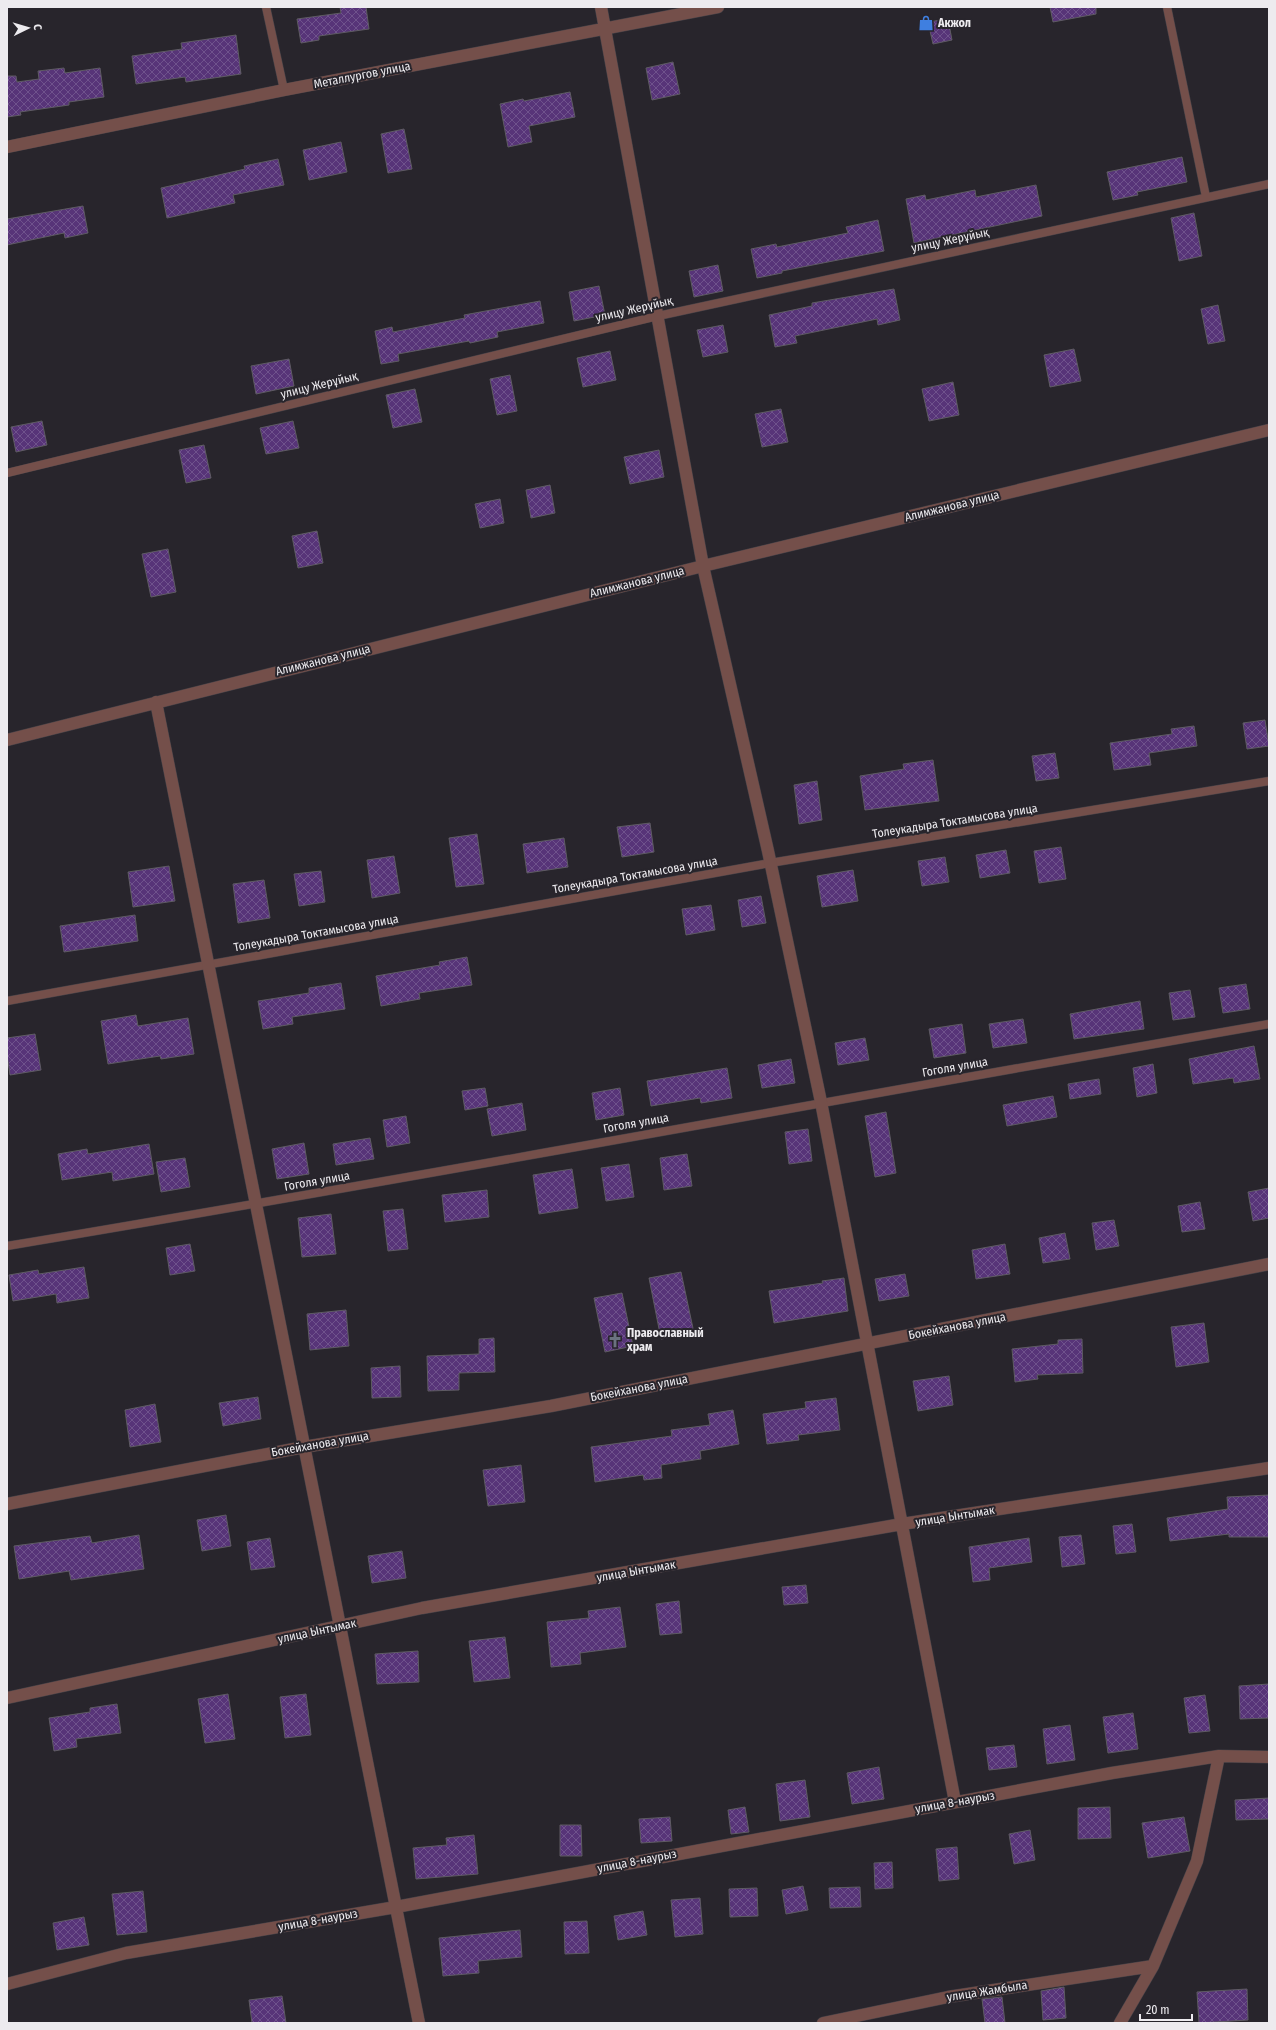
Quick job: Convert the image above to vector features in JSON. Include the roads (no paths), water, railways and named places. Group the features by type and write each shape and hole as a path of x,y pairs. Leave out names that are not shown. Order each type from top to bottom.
{"street":[{"path":"601,7 703,566 770,863 821,1102 955,1802"},
{"name":"Металлургов улица","path":"7,147 284,90 606,30 718,7"},
{"name":"Алимжанова улица","path":"7,740 703,566 1269,430"},
{"path":"156,702 419,2023"},
{"name":"Бокейханова улица","path":"7,1504 304,1446 551,1406 1269,1264"},
{"name":"улица Ынтымак","path":"7,1698 422,1608 902,1524 1269,1468"},
{"path":"1120,2023 1153,1966 1197,1861 1219,1756"},
{"name":"улица 8-наурыз","path":"7,1984 126,1953 396,1907 955,1802 1219,1756 1269,1756"},
{"name":"улица Жамбыла","path":"823,2023 948,1997 1153,1966"}],"lane":[{"path":"266,7 284,90"},
{"path":"1168,7 1206,198"},
{"name":"улицу Жерұйық","path":"7,473 658,316 1269,184"},
{"name":"Толеукадыра Токтамысова улица","path":"7,1001 770,863 1269,781"},
{"name":"Гоголя улица","path":"7,1246 256,1204 821,1102 1269,1024"}],"place":[{"name":"Акжол","path":"926,23"},
{"name":"Православный храм","path":"615,1340"}]}
